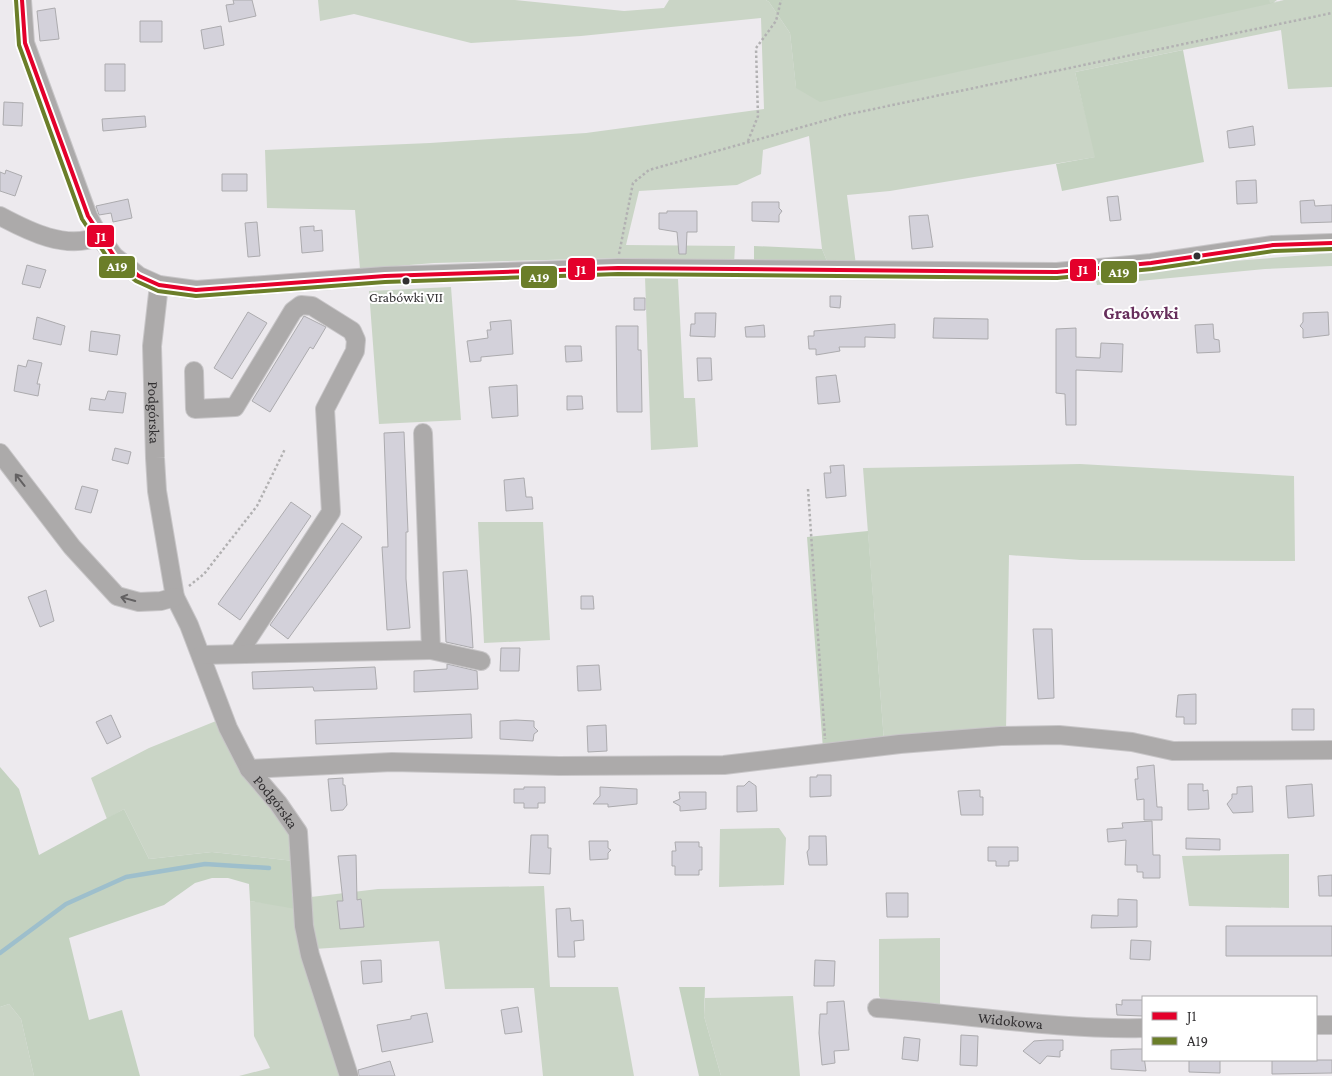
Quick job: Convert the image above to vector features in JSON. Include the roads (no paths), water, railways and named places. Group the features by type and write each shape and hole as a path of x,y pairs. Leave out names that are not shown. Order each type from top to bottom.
{"street":[{"path":"22,0 25,43 88,216 99,236 122,264 139,276 159,285 196,290 392,275 618,268 1057,272 1151,263 1273,244 1332,242"},
{"path":"0,216 39,235 68,241 78,242 99,236"},
{"name":"Podgórska","path":"159,285 152,346 155,458 157,491 176,598 189,625 228,728 249,770 278,803 298,832 304,926 310,955 349,1076"},
{"path":"194,371 194,409 236,407 293,311 301,305 312,306 352,331 356,340 355,351 325,409 331,512 238,654"},
{"path":"423,433 431,650"},
{"path":"0,453 72,547 116,596 139,602 176,598"},
{"path":"201,656 431,650 481,661"},
{"path":"249,770 392,762 559,766 724,765 1001,736 1059,735 1132,742 1173,751 1332,750"},
{"name":"Widokowa","path":"877,1008 947,1012 1093,1029 1142,1028"},
{"path":"1317,1026 1332,1025"}],"waterway":[{"path":"0,953 66,904 126,877 205,864 269,868"}],"place":[{"name":"Grabówki VII","path":"406,281"}],"district":[{"name":"Grabówki","path":"1141,313"}]}
